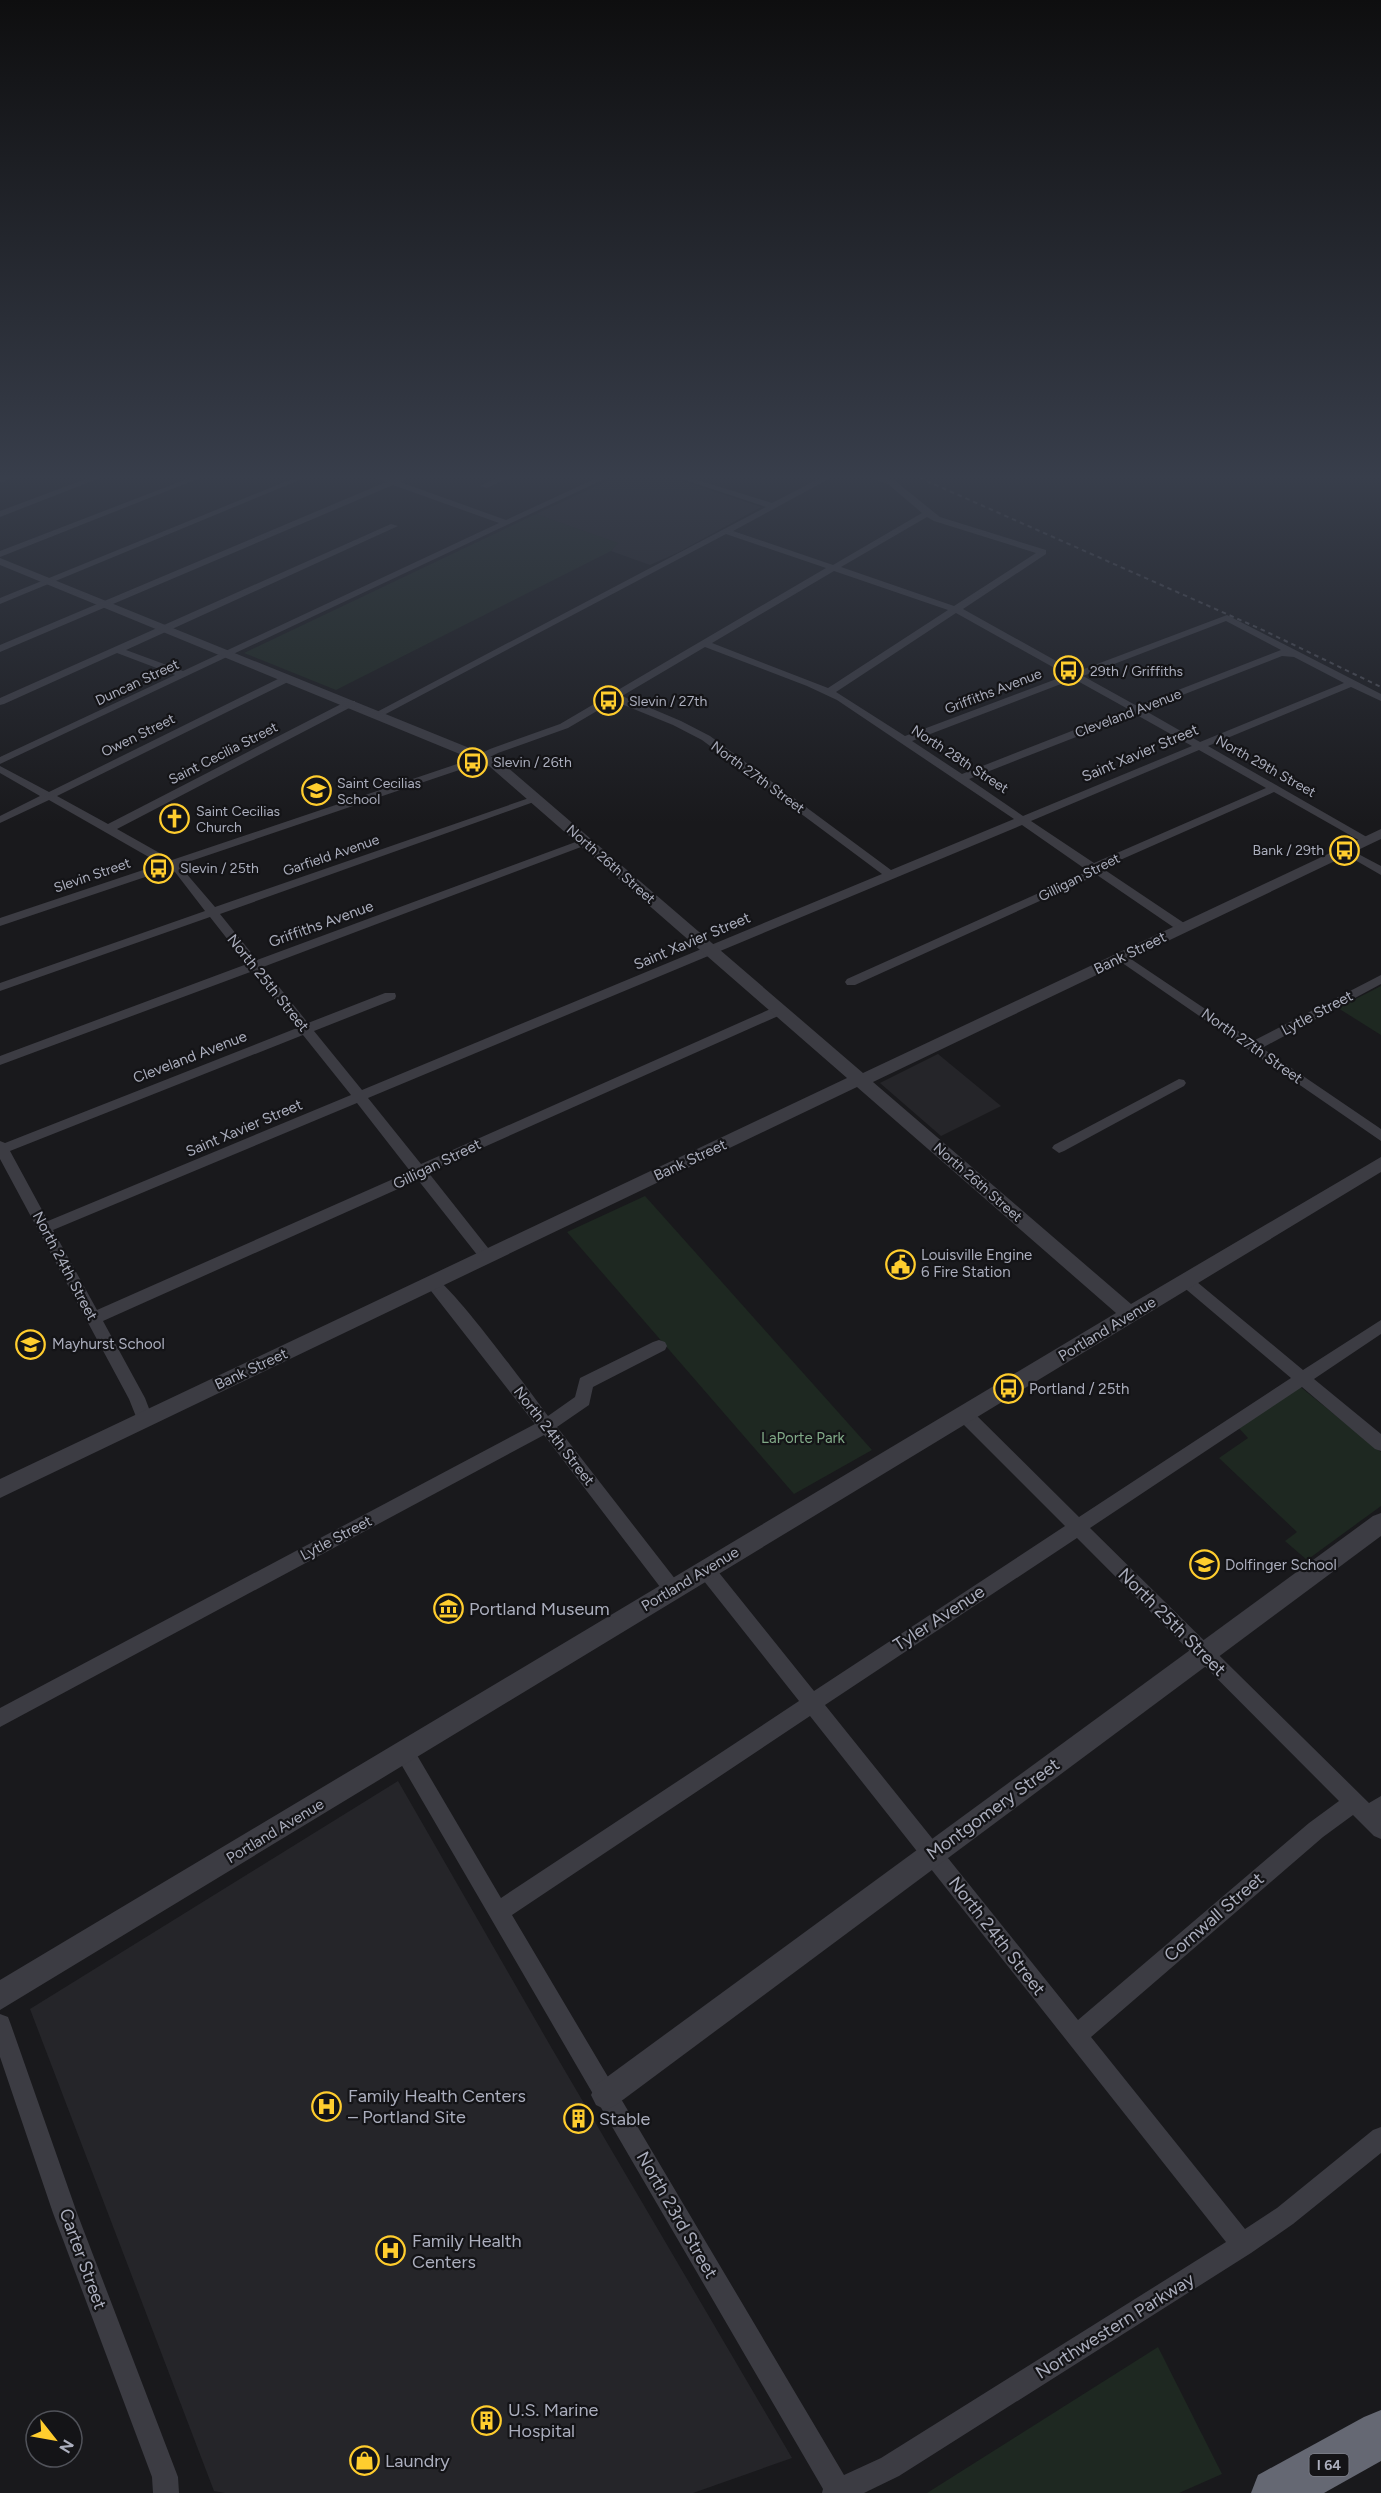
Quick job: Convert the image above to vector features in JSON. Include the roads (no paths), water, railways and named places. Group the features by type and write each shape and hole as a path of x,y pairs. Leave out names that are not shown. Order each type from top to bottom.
{"highway":[{"name":"I 64","path":"1276,2493 1381,2434"}],"street":[{"path":"0,601 26,590"},
{"name":"North 26th Street","path":"72,590 494,763 1131,1315"},
{"path":"0,649 138,590"},
{"path":"0,702 250,590"},
{"name":"Duncan Street","path":"0,761 363,590"},
{"path":"378,714 612,590"},
{"name":"Slevin Street","path":"0,922 467,764 558,729 796,590"},
{"name":"North 29th Street","path":"900,590 956,609 1366,840"},
{"path":"829,692 984,590"},
{"name":"Griffiths Avenue","path":"904,740 1227,618 1295,654"},
{"name":"North 28th Street","path":"705,644 829,692 1024,819 1183,928"},
{"path":"118,650 183,675"},
{"name":"Cleveland Avenue","path":"962,778 1281,653 1295,654"},
{"path":"1295,654 1381,698"},
{"name":"Owen Street","path":"0,820 288,678"},
{"name":"Saint Xavier Street","path":"45,1228 1351,683"},
{"name":"North 27th Street","path":"614,697 678,723 706,738 873,861 890,876"},
{"name":"Saint Cecilia Street","path":"108,829 351,703"},
{"name":"North 25th Street","path":"0,769 179,870 487,1257"},
{"name":"Gilligan Street","path":"851,982 1093,873 1095,867 1275,788"},
{"name":"Garfield Avenue","path":"0,987 536,799"},
{"name":"Bank Street","path":"0,1489 1381,833"},
{"name":"Griffiths Avenue","path":"0,1061 585,842"},
{"path":"1345,850 1381,871"},
{"name":"North 27th Street","path":"1122,957 1381,1136"},
{"name":"Lytle Street","path":"1253,1047 1381,979"},
{"name":"Cleveland Avenue","path":"1,1148 390,996"},
{"name":"Gilligan Street","path":"94,1318 780,1010"},
{"path":"1059,1148 1179,1083"},
{"name":"North 24th Street","path":"1,1148 137,1398 146,1419"},
{"name":"Portland Avenue","path":"0,1996 1379,1166"},
{"path":"1185,1281 1381,1444"},
{"name":"North 24th Street","path":"432,1282 450,1301 673,1590"},
{"name":"Tyler Avenue","path":"498,1912 1381,1326"},
{"name":"Lytle Street","path":"0,1718 546,1426 583,1401 586,1383 659,1346"},
{"name":"North 25th Street","path":"964,1414 1204,1654 1371,1813"},
{"name":"Montgomery Street","path":"606,2095 1381,1523"},
{"name":"North 24th Street","path":"706,1570 1243,2245"},
{"name":"North 23rd Street","path":"405,1752 837,2492"},
{"name":"Cornwall Street","path":"1077,2035 1316,1830 1371,1813"},
{"name":"Carter Street","path":"0,2025 66,2213 165,2477 166,2493"},
{"name":"Northwestern Parkway","path":"837,2492 890,2467 1243,2245 1285,2216 1381,2138"}],"railway":[{"path":"1173,590 1265,631 1381,687"}],"place":[{"name":"29th / Griffiths","path":"1069,671"},
{"name":"Slevin / 27th","path":"608,701"},
{"name":"Slevin / 26th","path":"472,762"},
{"name":"Saint Cecilias School","path":"316,791"},
{"name":"Saint Cecilias Church","path":"175,819"},
{"name":"Bank / 29th","path":"1345,850"},
{"name":"Slevin / 25th","path":"159,868"},
{"name":"Louisville Engine 6 Fire Station","path":"900,1264"},
{"name":"Mayhurst School","path":"31,1344"},
{"name":"Portland / 25th","path":"1008,1389"},
{"name":"Dolfinger School","path":"1204,1565"},
{"name":"Portland Museum","path":"448,1609"},
{"name":"Family Health Centers – Portland Site","path":"327,2106"},
{"name":"Stable","path":"578,2119"},
{"name":"Family Health Centers","path":"391,2251"},
{"name":"U.S. Marine Hospital","path":"487,2420"},
{"name":"Laundry","path":"364,2461"}],"park label":[{"name":"LaPorte Park","path":"803,1438"}]}
